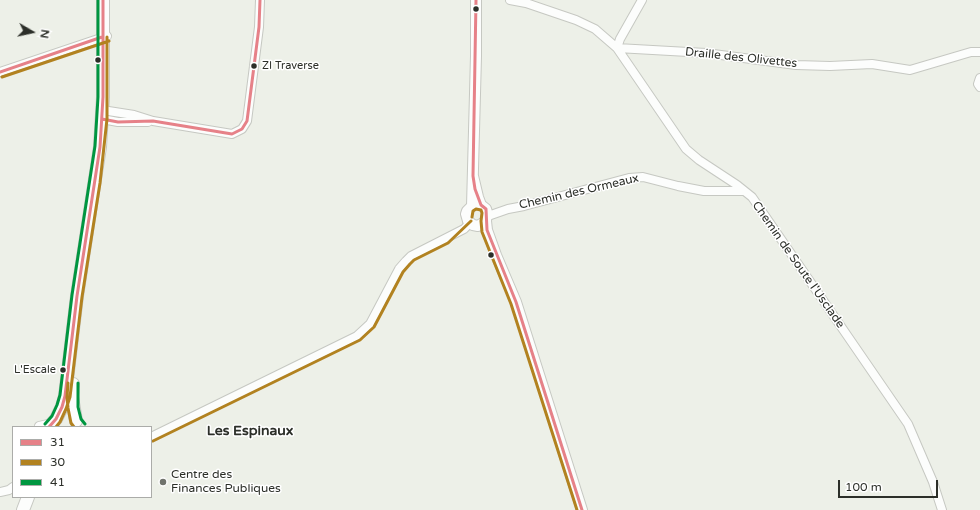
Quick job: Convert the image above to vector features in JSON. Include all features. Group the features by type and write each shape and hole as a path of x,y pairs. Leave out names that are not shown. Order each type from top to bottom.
{"main road":[{"path":"103,0 105,37"},
{"path":"46,425 62,407 73,347 101,164 106,115 106,0"},
{"path":"73,347 72,397 78,424"},
{"path":"46,425 66,417 78,424"},
{"path":"23,510 28,498"}],"street":[{"path":"106,115 118,122 153,122 232,134 242,129 247,121 259,27 260,0"},
{"path":"476,0 473,176 478,215 516,302 582,510"},
{"path":"510,0 526,3 576,20 595,29 617,48 620,39 642,0"},
{"path":"0,72 105,37"},
{"name":"Draille des Olivettes","path":"617,48 706,53 796,65 830,66 872,64 910,70 971,52 980,52"},
{"name":"Chemin de Soute l'Usclade","path":"617,48 686,148 699,160 737,185 752,198 908,424 933,482 942,510"},
{"path":"980,78 978,84 980,87"},
{"name":"Chemin des Ormeaux","path":"478,215 524,206 628,178 643,177 704,191 744,191"},
{"path":"152,437 357,336 370,324 398,269 411,256 445,239 461,225 478,215"},
{"path":"0,492 12,488"}],"transit line":[{"name":"41","path":"45,424 52,416 60,395 72,295 95,146 98,97 98,0"},
{"name":"31","path":"50,426 56,419 62,407 65,396 77,296 100,147 103,97 103,0"},
{"name":"31","path":"102,119 118,122 153,121 232,134 242,129 247,121 259,27 260,0"},
{"name":"31","path":"476,0 473,176 475,189 481,205 486,209 487,230 516,302 582,510"},
{"name":"31","path":"0,72 102,37"},
{"name":"30","path":"57,426 66,409 70,397 82,297 100,183 107,119 107,37"},
{"name":"30","path":"2,77 109,41"},
{"name":"30","path":"472,217 473,211 476,209 481,210 482,232 511,304 577,510"},
{"name":"30","path":"153,441 360,340 374,327 403,272 410,264 414,260 448,243 471,221"},
{"name":"30","path":"68,383 68,408 71,423 73,426"},
{"name":"41","path":"78,383 78,407 81,419 85,424"}],"place":[{"name":"ZI Traverse","path":"254,66"},
{"name":"L'Escale","path":"63,370"},
{"name":"Centre des Finances Publiques","path":"163,482"}],"district":[{"name":"Les Espinaux","path":"250,431"}]}
